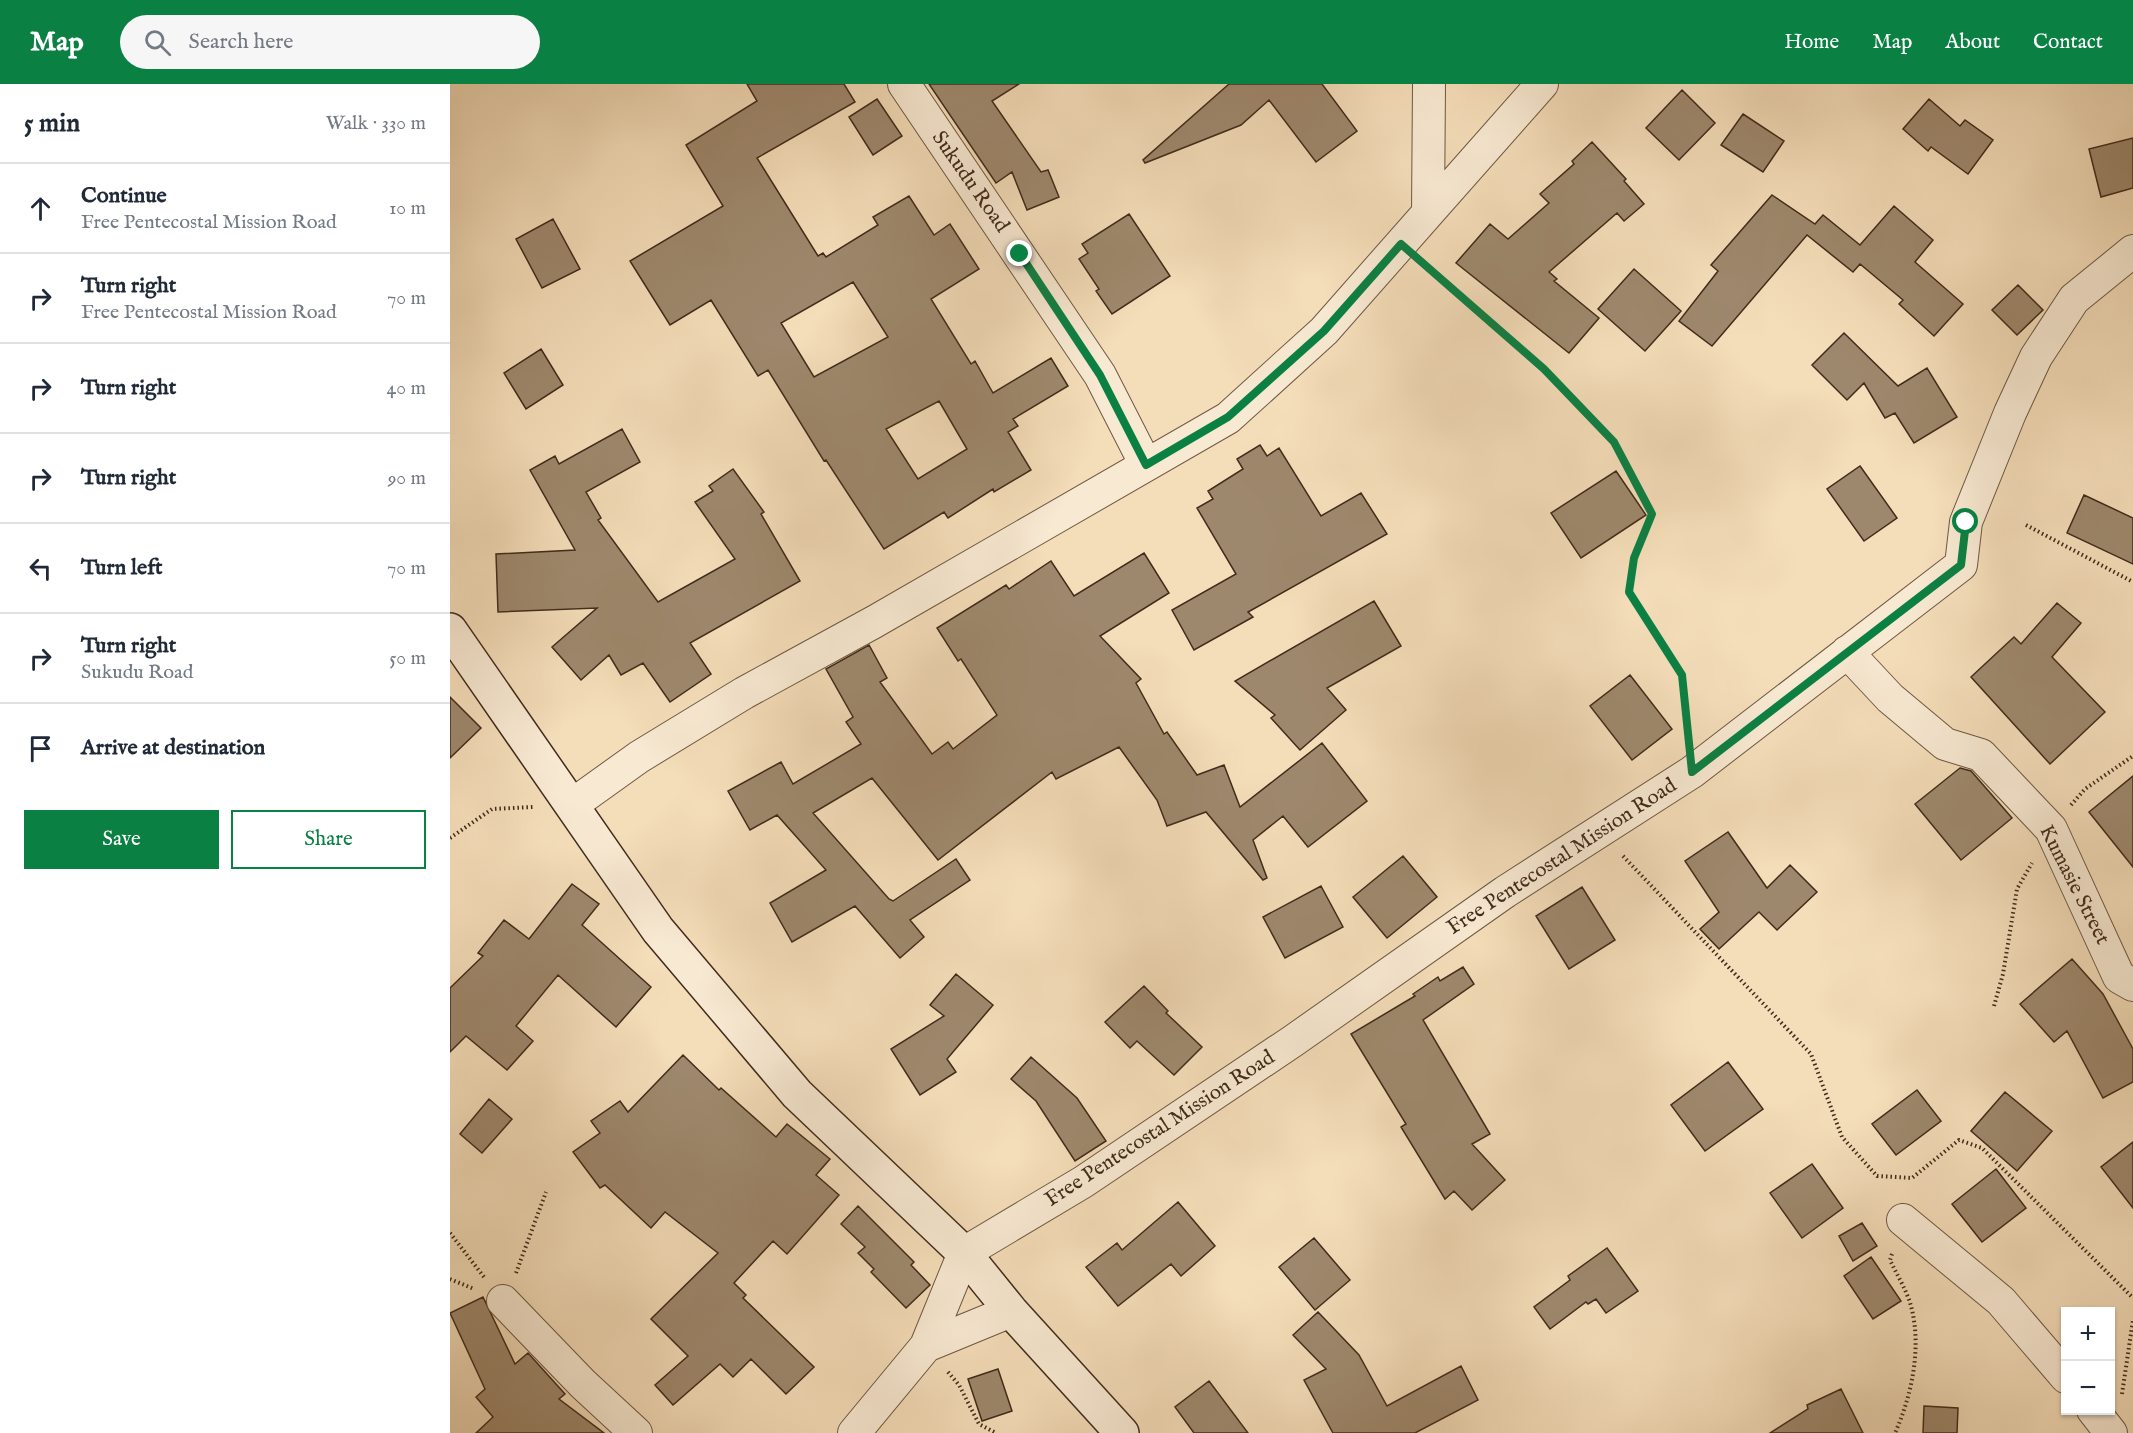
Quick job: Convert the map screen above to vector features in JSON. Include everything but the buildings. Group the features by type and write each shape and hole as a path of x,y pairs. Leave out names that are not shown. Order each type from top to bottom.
{"main road":[{"path":"450,630 658,930 797,1094 964,1253 1011,1311 1122,1433"}],"street":[{"name":"Sukudu Road","path":"904,84 1100,375 1146,465"},
{"path":"1428,213 1429,84"},
{"path":"572,805 639,757 744,693 874,622 1228,417 1324,331 1542,84"},
{"name":"Free Pentecostal Mission Road","path":"964,1253 1083,1182 1598,830 1692,772 1961,565 1966,522 2010,413 2036,357 2074,298 2133,251"},
{"name":"Kumasie Street","path":"1847,652 1890,698 1945,744 1981,755 2051,829 2120,977 2133,985"},
{"path":"1903,1220 2001,1301 2061,1371"},
{"path":"854,1433 926,1346 964,1253"},
{"path":"503,1301 583,1384 636,1433"},
{"path":"926,1346 1011,1311"},
{"path":"2108,1415 2111,1433"}],"path":[{"path":"1401,244 1544,369 1614,442 1652,514 1634,558 1629,592 1682,675 1692,772"},
{"path":"2026,525 2133,582"},
{"path":"450,838 492,809 572,805"},
{"path":"1598,830 1810,1054 1842,1137 1877,1176 1912,1178"},
{"path":"1895,1433 1903,1415 1916,1354 1911,1306 1890,1260 1903,1220 1912,1178 1959,1140 1982,1148 2133,1298"},
{"path":"503,1301 546,1192"},
{"path":"450,1233 503,1301"},
{"path":"2115,1379 2133,1320"},
{"path":"926,1346 959,1385 979,1424 996,1433"}],"route":[{"path":"1020,254 1100,375 1146,465 1228,417 1324,331 1401,244 1544,369 1614,442 1652,514 1634,558 1629,592 1682,675 1692,772 1961,565 1966,522"}]}
